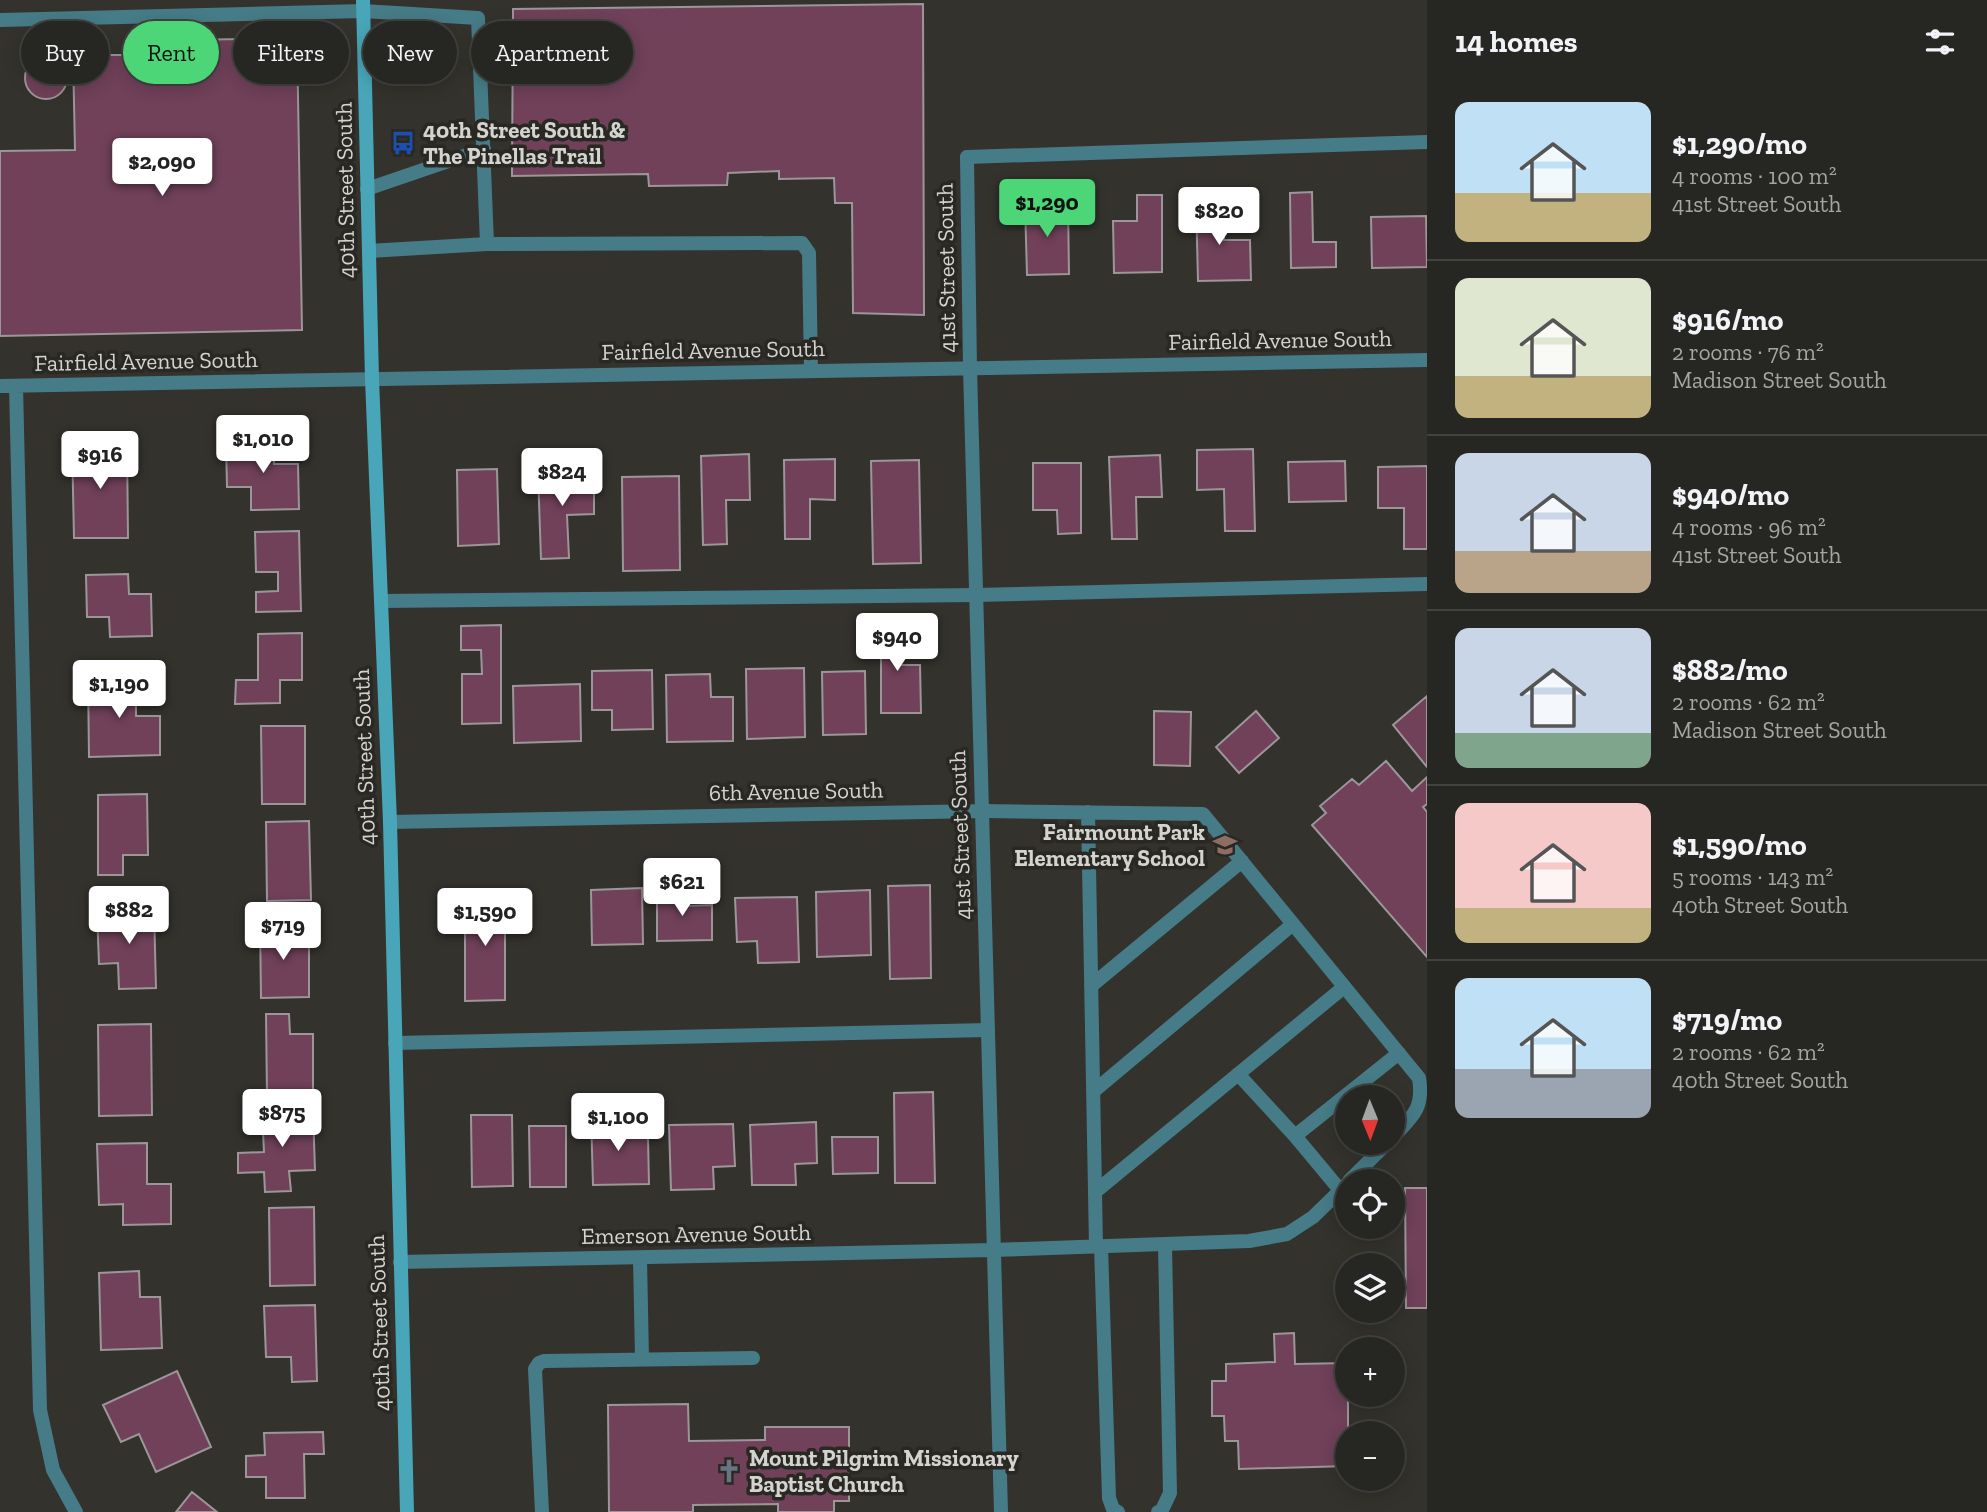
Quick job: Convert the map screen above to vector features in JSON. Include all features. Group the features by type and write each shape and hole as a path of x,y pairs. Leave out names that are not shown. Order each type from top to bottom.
{"street":[{"path":"0,20 363,6 478,18 487,244"},
{"name":"40th Street South","path":"363,6 372,379 390,822 407,1512"},
{"name":"41st Street South","path":"1001,1512 970,369 967,157 1427,142"},
{"path":"367,189 484,149"},
{"path":"369,251 487,244 802,243 809,253 811,371"},
{"name":"Fairfield Avenue South","path":"0,386 1427,360"},
{"path":"16,386 40,1410 53,1470 75,1512"},
{"path":"381,601 976,594 1427,584"},
{"name":"6th Avenue South","path":"390,822 983,811 1203,814 1242,861"},
{"path":"1088,812 1096,1192 1109,1498 1113,1509 1118,1512"},
{"path":"1091,986 1242,861 1419,1078 1419,1105 1405,1124"},
{"path":"1094,1091 1293,924"},
{"path":"1096,1192 1344,986"},
{"path":"395,1043 988,1030"},
{"path":"1295,1136 1399,1053"},
{"path":"1238,1074 1335,1175"},
{"name":"Emerson Avenue South","path":"1361,1169 1375,1155"},
{"name":"Emerson Avenue South","path":"400,1262 993,1250 1249,1241 1287,1234 1313,1217 1335,1195"},
{"path":"1158,1512 1161,1512 1167,1503 1170,1493 1165,1245"},
{"path":"640,1258 642,1359"},
{"path":"542,1512 536,1369 539,1363 753,1358"}],"building":[{"path":"923,4 924,315 853,313 852,203 835,203 834,178 779,179 779,171 728,173 727,185 649,186 648,174 512,176 513,84 633,84 633,21 513,21 513,9"},
{"path":"219,39 233,39 233,84 298,84 302,330 0,336 0,151 75,150 74,84 109,84 109,55 123,55 123,84 219,84"},
{"path":"66,84 61,93 46,99 31,93 27,86"},
{"path":"1312,192 1313,242 1336,242 1336,267 1291,268 1290,193"},
{"path":"1137,195 1162,195 1162,272 1114,273 1113,221 1137,221"},
{"path":"1196,200 1223,200 1224,240 1250,240 1251,280 1198,281"},
{"path":"1068,204 1069,274 1027,275 1025,205"},
{"path":"1426,216 1427,267 1372,268 1371,217"},
{"path":"275,441 274,464 298,464 299,509 251,510 251,487 227,487 226,442"},
{"path":"127,443 128,538 74,538 72,444"},
{"path":"1253,449 1255,531 1225,531 1224,489 1197,490 1197,450"},
{"path":"749,454 750,500 726,500 727,544 703,545 701,456"},
{"path":"1160,455 1162,497 1136,497 1137,539 1112,539 1109,457"},
{"path":"835,459 835,500 810,499 810,539 785,539 784,460"},
{"path":"919,460 921,563 873,564 871,461"},
{"path":"1345,461 1346,501 1289,502 1288,462"},
{"path":"1033,463 1081,463 1081,533 1058,534 1057,510 1033,510"},
{"path":"1427,466 1427,549 1404,549 1404,508 1378,508 1378,467"},
{"path":"497,469 499,544 458,546 457,470"},
{"path":"594,471 594,514 567,515 569,558 541,559 538,473"},
{"path":"679,476 680,570 623,571 622,477"},
{"path":"299,531 301,611 256,612 256,592 278,591 278,572 256,572 255,532"},
{"path":"128,574 129,594 151,594 152,636 110,637 109,617 87,617 86,575"},
{"path":"881,616 900,617 900,665 920,665 921,713 881,713"},
{"path":"501,625 501,723 462,724 462,674 482,674 481,650 461,650 461,626"},
{"path":"302,633 302,680 280,680 280,703 235,704 236,680 258,680 258,634"},
{"path":"804,668 805,737 747,739 746,669"},
{"path":"652,670 653,729 612,730 612,710 592,710 592,671"},
{"path":"865,671 866,734 823,735 822,672"},
{"path":"710,674 711,697 733,697 733,741 667,742 666,675"},
{"path":"88,676 136,676 136,716 160,716 160,755 89,757"},
{"path":"580,684 581,741 514,743 513,686"},
{"path":"1427,696 1427,767 1393,725"},
{"path":"1154,711 1191,712 1190,766 1154,765"},
{"path":"1256,711 1279,738 1239,773 1216,747"},
{"path":"261,726 305,726 305,804 262,804"},
{"path":"1386,761 1412,791 1427,777 1427,804 1423,807 1427,812 1427,957 1312,825 1326,813 1320,806 1352,779 1359,785"},
{"path":"147,794 148,855 123,855 123,875 98,875 98,795"},
{"path":"309,821 311,900 267,901 266,822"},
{"path":"930,885 931,978 890,979 888,886"},
{"path":"683,887 683,906 712,905 712,940 657,941 657,888"},
{"path":"642,888 643,944 592,945 591,890"},
{"path":"870,890 871,955 817,957 816,892"},
{"path":"505,896 505,1000 465,1001 465,897"},
{"path":"797,897 799,962 758,963 757,941 737,942 735,898"},
{"path":"154,910 156,988 119,989 118,963 99,964 97,912"},
{"path":"260,918 285,918 284,937 309,937 309,997 261,998"},
{"path":"266,1014 289,1014 290,1034 313,1034 313,1094 267,1095"},
{"path":"151,1024 152,1115 99,1116 98,1025"},
{"path":"933,1092 935,1183 895,1183 894,1093"},
{"path":"313,1111 315,1170 289,1171 291,1191 265,1192 264,1172 238,1173 238,1153 264,1152 262,1112"},
{"path":"471,1115 512,1115 513,1186 472,1187"},
{"path":"629,1115 630,1138 648,1138 649,1184 593,1185 591,1116"},
{"path":"816,1122 817,1163 795,1164 796,1185 752,1185 750,1125"},
{"path":"733,1124 735,1166 713,1167 714,1189 671,1190 669,1125"},
{"path":"529,1126 566,1126 566,1187 530,1187"},
{"path":"832,1137 878,1137 878,1173 833,1174"},
{"path":"147,1143 147,1184 171,1184 171,1224 123,1225 123,1204 99,1205 97,1144"},
{"path":"1405,1188 1427,1188 1427,1308 1406,1308"},
{"path":"314,1207 315,1285 270,1286 269,1208"},
{"path":"139,1271 140,1297 160,1297 162,1348 101,1350 99,1273"},
{"path":"315,1305 317,1381 292,1382 291,1357 266,1357 264,1306"},
{"path":"1294,1333 1295,1364 1335,1363 1335,1407 1348,1407 1348,1421 1335,1421 1335,1466 1239,1469 1238,1441 1225,1441 1224,1416 1212,1416 1212,1381 1226,1381 1226,1364 1275,1362 1274,1334"},
{"path":"177,1371 211,1447 156,1472 139,1434 121,1442 103,1405"},
{"name":"Mount Pilgrim Missionary Baptist Church","path":"688,1404 689,1441 765,1440 765,1427 849,1427 849,1501 834,1501 834,1512 778,1512 778,1504 693,1505 693,1512 609,1512 608,1405"},
{"path":"323,1432 324,1454 304,1454 305,1498 266,1498 266,1477 246,1477 246,1456 265,1455 264,1433"},
{"path":"192,1492 217,1512 176,1512"}],"place":[{"name":"40th Street South & The Pinellas Trail","path":"403,143"},
{"name":"Fairmount Park Elementary School","path":"1225,845"},
{"name":"Mount Pilgrim Missionary Baptist Church","path":"729,1471"}]}
